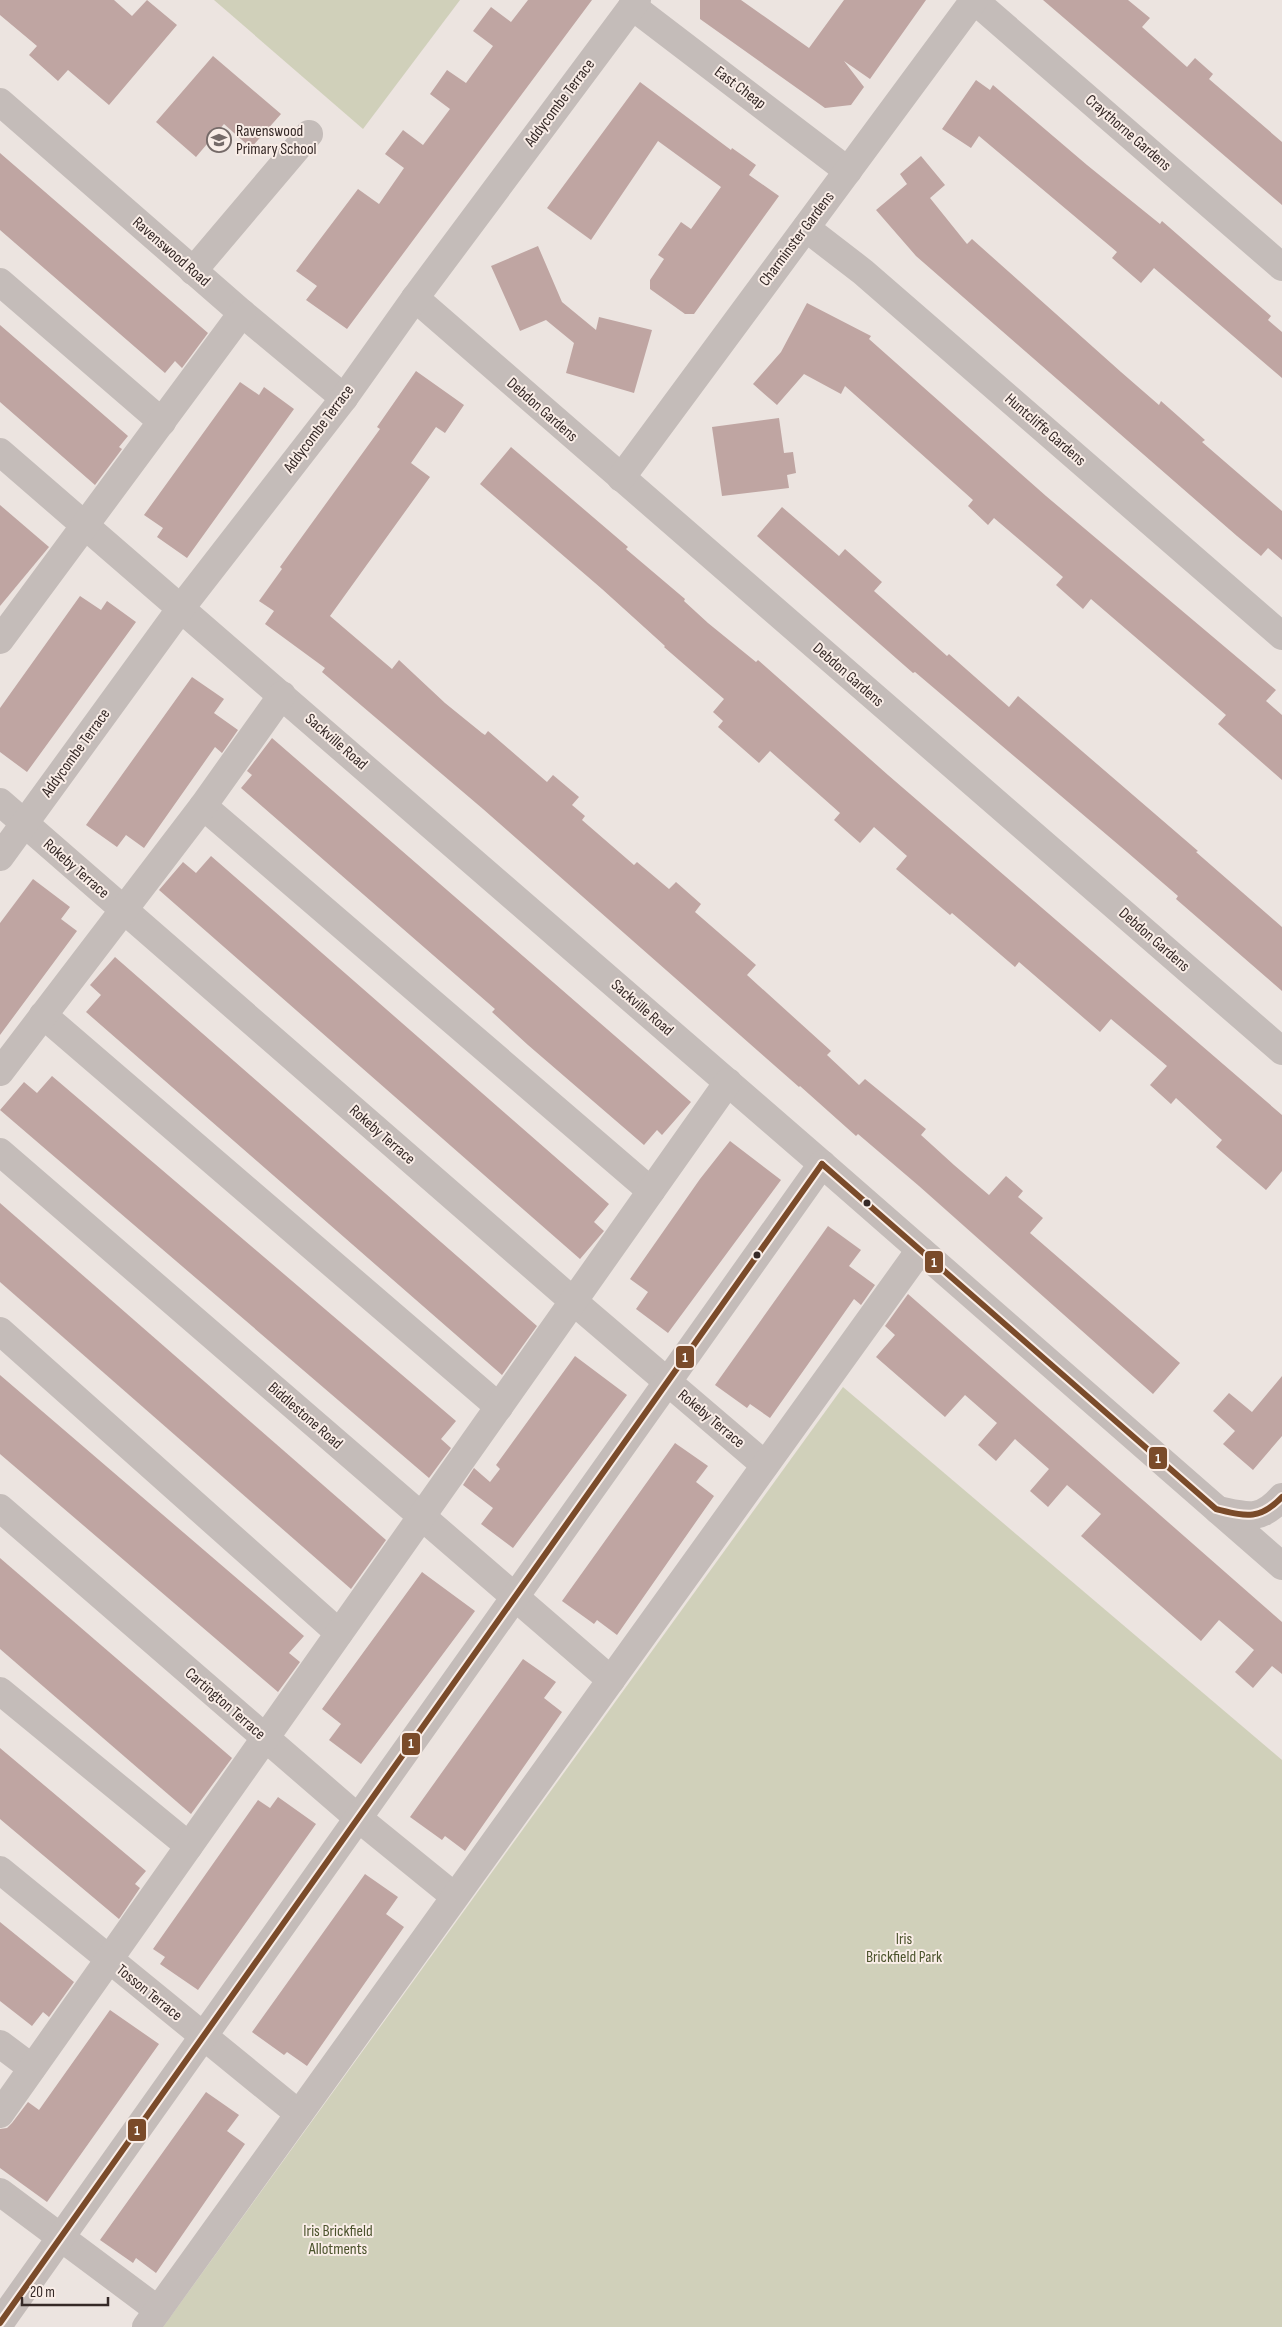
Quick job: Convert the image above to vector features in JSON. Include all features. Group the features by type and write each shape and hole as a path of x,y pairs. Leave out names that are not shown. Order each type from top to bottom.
{"street":[{"name":"Charminster Gardens","path":"621,478 974,0"},
{"name":"Craythorne Gardens","path":"974,0 1282,266"},
{"name":"East Cheap","path":"635,3 848,171"},
{"name":"Addycombe Terrace","path":"0,857 181,608 344,398 415,298 635,3"},
{"name":"Ravenswood Road","path":"0,102 193,271 344,398"},
{"path":"193,271 309,134"},
{"name":"Huntcliffe Gardens","path":"806,228 863,272 1282,636"},
{"path":"0,282 162,422"},
{"name":"Debdon Gardens","path":"415,298 1282,1051"},
{"path":"0,639 242,313"},
{"name":"Sackville Road","path":"0,452 728,1082 1282,1566"},
{"path":"0,1072 203,806 282,695"},
{"name":"Rokeby Terrace","path":"0,802 573,1301 765,1465"},
{"path":"203,806 651,1191"},
{"path":"43,1015 499,1407"},
{"path":"0,2114 728,1082"},
{"name":"Biddlestone Road","path":"0,1152 611,1680"},
{"path":"0,2323 822,1164"},
{"path":"0,2192 60,2238 152,2318 920,1250"},
{"path":"0,1331 339,1633"},
{"path":"1216,1509 1249,1517 1271,1509 1282,1497"},
{"name":"Cartington Terrace","path":"0,1508 358,1818 454,1896"},
{"path":"0,1691 189,1846"},
{"name":"Tosson Terrace","path":"0,1870 202,2037 299,2114"},
{"path":"0,2044 32,2068"}],"green space":[{"path":"214,0 460,0 363,129"},
{"name":"Iris Brickfield Park","path":"843,1387 1282,1760 1282,2327 163,2327"}],"building":[{"path":"0,0 114,0 132,16 147,0 177,25 109,105 68,70 58,81 29,55 37,46 0,15"},
{"path":"528,0 592,0 347,329 306,300 317,286 296,271 358,189 379,204 404,168 385,154 403,130 423,145 450,109 430,94 447,70 466,83 493,46 473,31 491,7 511,22"},
{"path":"700,0 741,0 809,48 844,0 926,0 870,79 844,61 864,87 851,105 825,108 700,19"},
{"path":"1043,0 1128,0 1150,18 1142,27 1187,67 1195,58 1213,74 1209,79 1282,142 1282,205"},
{"path":"213,56 281,114 251,148 224,124 196,157 156,122"},
{"path":"976,80 990,90 993,85 1160,224 1162,221 1271,316 1268,320 1282,332 1282,378 1154,268 1141,283 1112,258 1117,252 979,136 971,148 942,129"},
{"path":"640,82 731,150 732,148 756,165 749,175 779,196 694,314 685,314 650,289 650,280 664,259 658,255 681,222 691,229 721,187 658,141 591,240 547,208"},
{"path":"0,153 208,333 182,368 175,361 165,373 0,230"},
{"path":"921,156 945,185 930,198 967,244 972,239 1159,405 1161,401 1205,440 1202,442 1282,511 1282,560 1268,548 1261,556 916,256 876,210 907,184 900,174"},
{"path":"538,246 562,302 596,330 599,317 652,330 634,393 566,373 574,343 546,320 520,331 491,266"},
{"path":"807,303 871,336 869,339 1046,496 1276,690 1266,701 1282,715 1282,780 1218,724 1226,715 1091,599 1083,609 1056,585 1063,577 994,518 988,525 968,506 973,500 845,386 841,394 804,374 777,405 753,384 781,352"},
{"path":"0,325 128,436 119,447 122,449 95,485 0,402"},
{"path":"416,371 464,405 445,433 436,427 411,463 430,477 330,616 392,669 399,660 445,703 485,735 488,731 547,782 553,775 579,797 572,805 585,816 582,820 634,865 637,862 669,889 676,882 701,904 695,912 756,965 747,975 831,1051 827,1055 859,1085 865,1079 926,1129 921,1135 989,1195 1006,1176 1023,1191 1018,1197 1043,1218 1030,1233 1180,1363 1153,1394 919,1186 858,1134 856,1136 799,1087 483,809 322,672 325,668 265,624 274,611 259,601 282,569 280,567 380,429 377,427"},
{"path":"240,382 259,395 264,387 294,409 187,558 157,537 163,528 144,515"},
{"path":"779,418 784,453 793,452 796,473 787,475 789,488 722,496 712,427"},
{"path":"511,447 628,547 626,549 685,599 684,601 708,623 756,662 758,660 888,775 1282,1115 1282,1171 1266,1190 1216,1147 1222,1140 1176,1098 1171,1104 1150,1085 1167,1066 1111,1019 1100,1032 1019,962 1015,967 952,913 950,915 896,869 907,856 874,827 860,843 834,820 840,813 770,751 759,763 718,727 723,721 713,712 724,699 664,647 602,589 480,484"},
{"path":"0,505 49,547 0,606"},
{"path":"782,507 839,556 845,549 882,582 874,591 947,656 949,654 1009,707 1018,696 1198,851 1196,852 1282,927 1282,991 1176,899 1178,896 915,672 913,673 757,536"},
{"path":"80,596 101,610 107,601 136,622 27,772 0,752 0,708"},
{"path":"192,677 224,699 214,713 238,730 222,753 215,747 144,848 126,835 117,847 86,825"},
{"path":"272,738 691,1102 662,1135 657,1130 644,1145 528,1045 492,1012 495,1009 241,788 252,775 247,771"},
{"path":"211,856 609,1204 594,1222 604,1231 580,1259 159,890 183,862 196,873"},
{"path":"33,879 70,907 61,919 77,931 0,1035 0,923"},
{"path":"115,957 537,1326 502,1375 86,1012 101,995 90,985"},
{"path":"52,1076 456,1421 441,1439 451,1448 429,1478 0,1110 24,1082 37,1093"},
{"path":"730,1141 781,1180 668,1333 636,1309 648,1292 630,1279 700,1179"},
{"path":"0,1203 386,1540 351,1589 0,1282"},
{"path":"828,1226 861,1250 849,1266 875,1285 861,1305 854,1299 770,1418 750,1404 747,1408 715,1385"},
{"path":"908,1294 1282,1622 1282,1674 1272,1666 1253,1688 1235,1672 1254,1650 1219,1620 1201,1641 1081,1536 1101,1514 1067,1485 1048,1507 1030,1491 1049,1469 1015,1439 996,1461 978,1445 997,1423 965,1395 945,1417 876,1357 895,1335 885,1326"},
{"path":"575,1356 627,1395 513,1548 481,1524 493,1508 463,1485 474,1468 490,1482 500,1469 496,1465"},
{"path":"0,1375 304,1636 289,1653 300,1662 278,1692 0,1454"},
{"path":"1282,1376 1282,1436 1253,1470 1223,1444 1235,1431 1213,1411 1229,1393 1252,1412"},
{"path":"675,1443 708,1466 696,1482 714,1496 617,1635 597,1620 594,1624 562,1601"},
{"path":"0,1558 232,1758 191,1814 0,1649"},
{"path":"422,1572 475,1611 361,1764 329,1740 341,1724 322,1709"},
{"path":"523,1659 556,1682 544,1698 562,1712 465,1851 445,1836 442,1840 410,1817"},
{"path":"0,1748 146,1871 135,1884 140,1888 119,1919 0,1819"},
{"path":"278,1797 316,1824 198,1990 160,1964 165,1957 153,1949 258,1800 270,1808"},
{"path":"365,1874 398,1897 386,1914 404,1927 307,2066 287,2052 284,2055 252,2032"},
{"path":"0,1922 74,1982 49,2017 43,2012 32,2026 0,2001"},
{"path":"110,2010 159,2044 47,2202 0,2168 0,2129 7,2128 28,2102 39,2110"},
{"path":"206,2092 239,2115 227,2131 245,2144 156,2273 136,2258 133,2263 100,2240"}],"transit line":[{"name":"1","path":"822,1164 1216,1509 1251,1515 1266,1510 1282,1497"},
{"name":"1","path":"0,2323 822,1164"}],"place":[{"name":"Ravenswood Primary School","path":"219,140"}],"park label":[{"name":"Iris Brickfield Allotments","path":"338,2240"}]}
